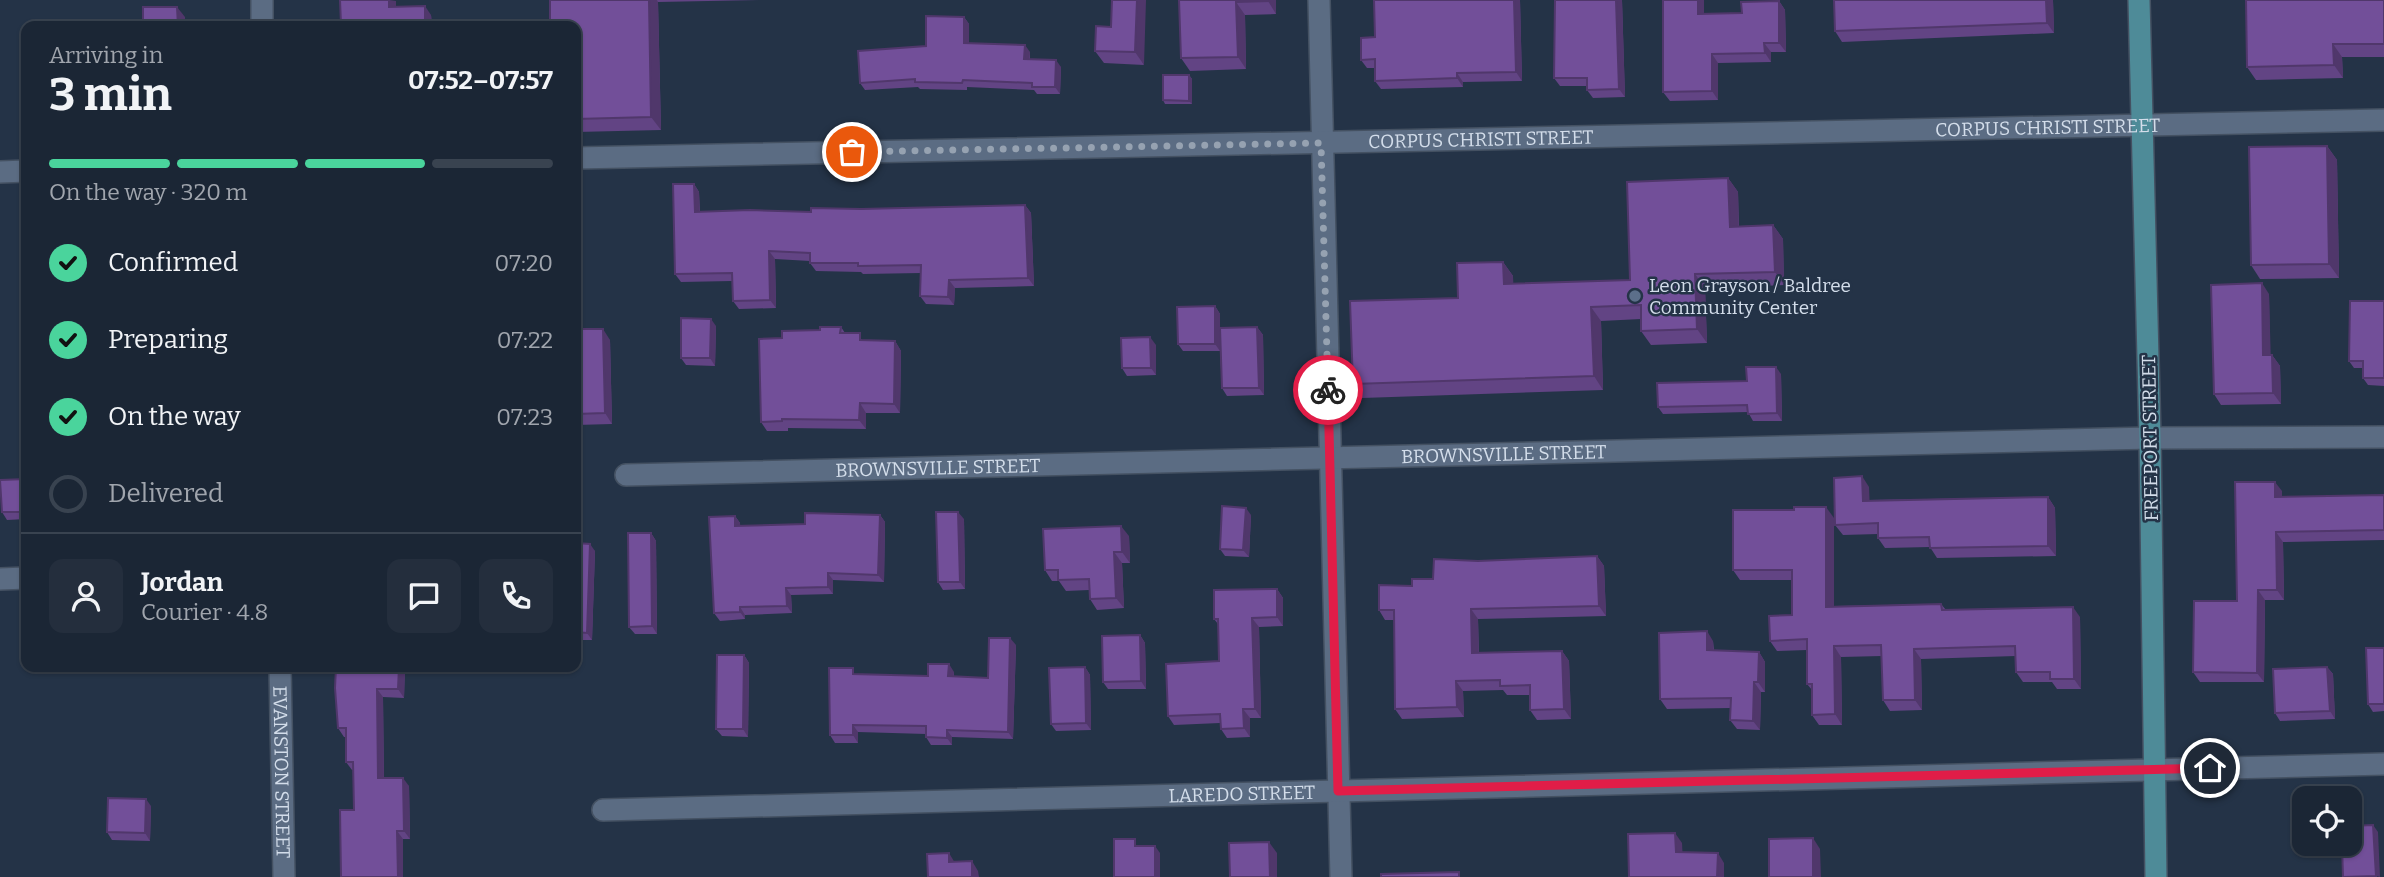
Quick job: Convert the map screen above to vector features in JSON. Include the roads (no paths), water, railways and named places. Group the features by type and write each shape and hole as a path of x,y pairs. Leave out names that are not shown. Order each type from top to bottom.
{"main road":[{"name":"FREEPORT STREET","path":"2139,0 2150,438 2156,877"}],"street":[{"path":"262,0 262,21"},
{"path":"1319,0 1340,877"},
{"name":"CORPUS CHRISTI STREET","path":"581,158 2384,120"},
{"path":"0,172 21,171"},
{"name":"BROWNSVILLE STREET","path":"626,475 2150,438 2384,437"},
{"path":"0,579 21,579"},
{"name":"EVANSTON STREET","path":"280,672 284,877"},
{"name":"LAREDO STREET","path":"603,810 2384,764"}],"place":[{"name":"Leon Grayson / Baldree Community Center","path":"1635,296"}]}
